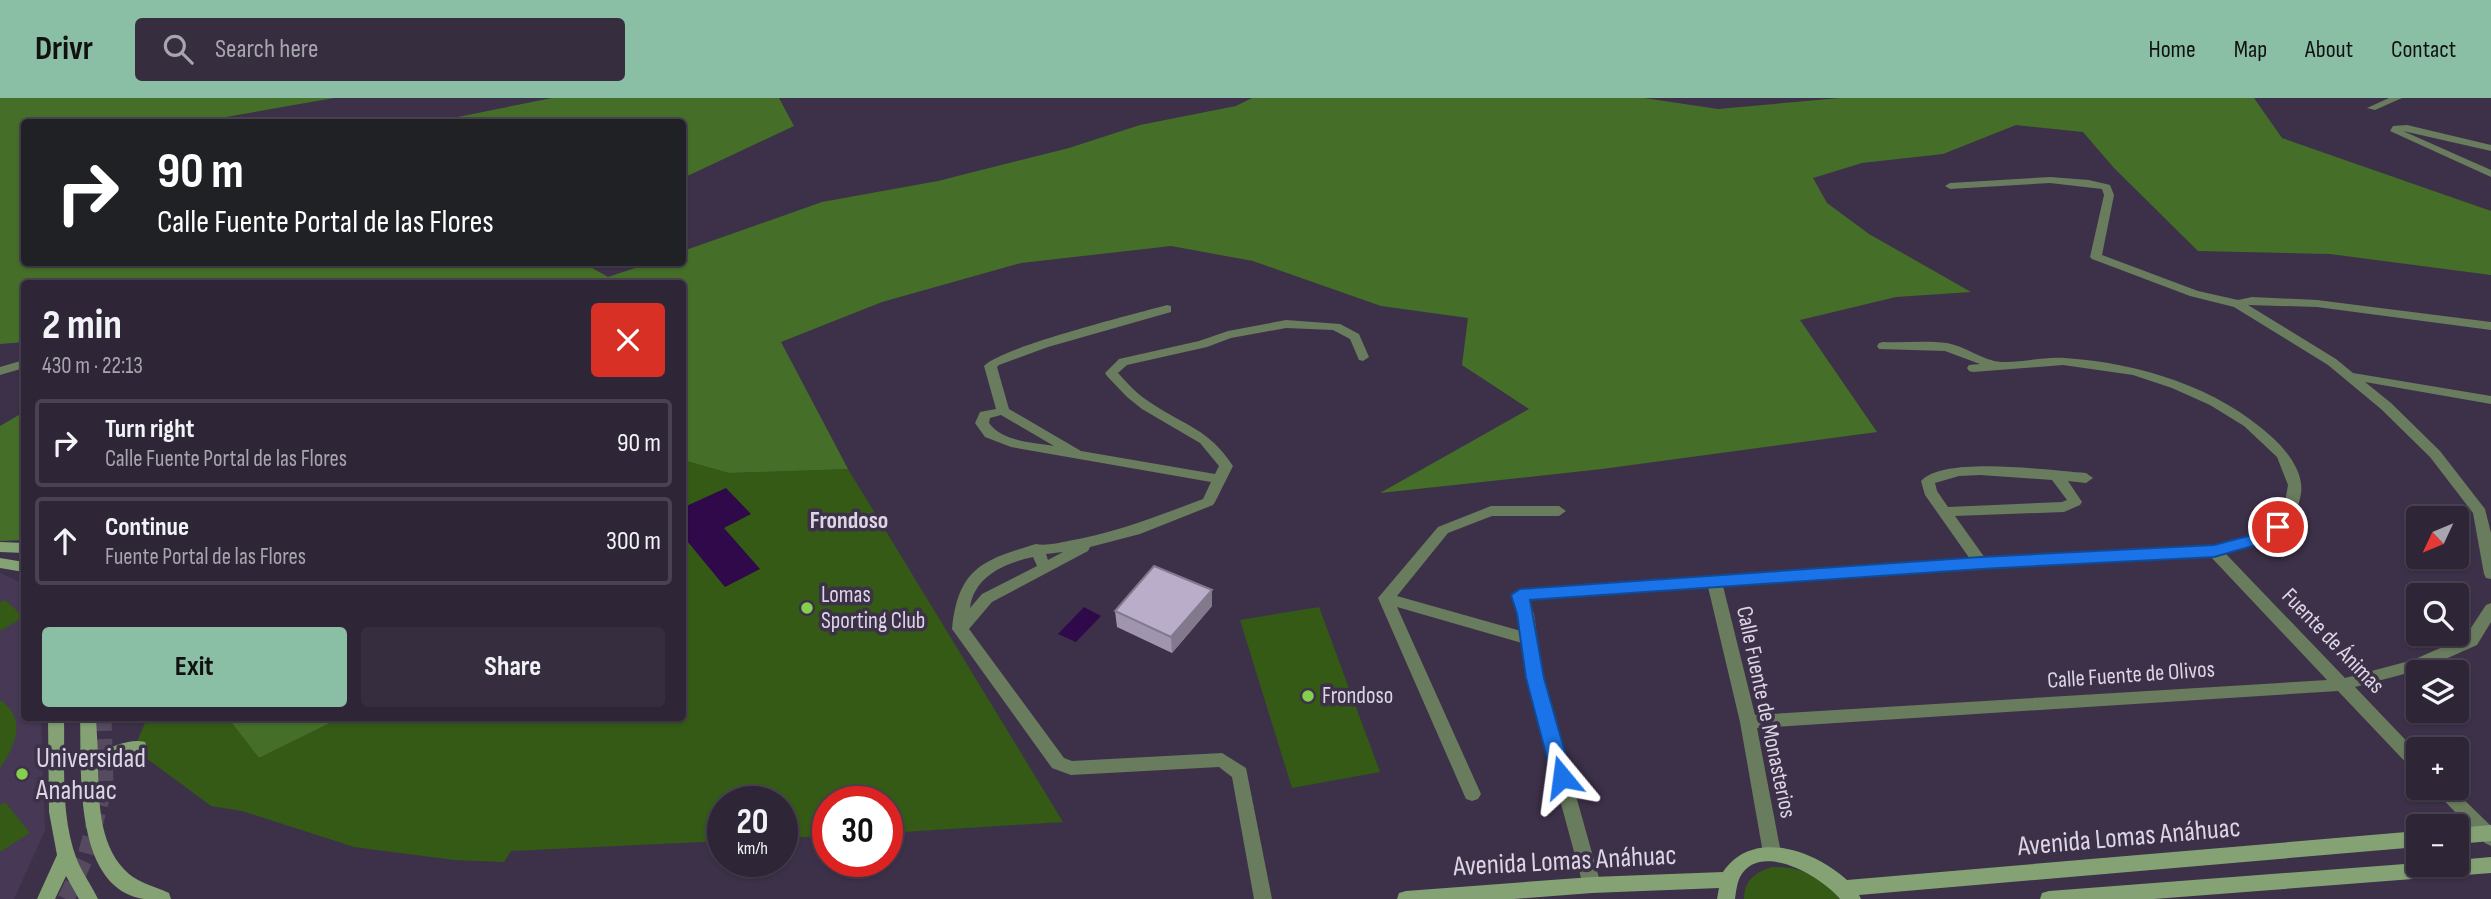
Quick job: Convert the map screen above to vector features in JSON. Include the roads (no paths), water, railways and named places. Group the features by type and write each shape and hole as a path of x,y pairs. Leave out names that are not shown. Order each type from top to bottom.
{"main road":[{"path":"0,547 21,548"},
{"path":"0,564 21,567"},
{"path":"56,721 60,827 65,858 89,899"},
{"path":"88,721 94,823 104,855 122,880 162,899"},
{"path":"89,767 112,754 139,747"},
{"path":"2469,836 2489,835"},
{"name":"Avenida Lomas Anáhuac","path":"1848,894 2406,840"},
{"path":"1726,899 1728,880 1740,864 1755,856 1772,853 1798,858 1825,870 1848,894"},
{"path":"46,899 65,858"},
{"path":"2049,899 2491,865"},
{"name":"Avenida Lomas Anáhuac","path":"1406,899 1592,885 1728,880"}],"street":[{"path":"2372,108 2397,98"},
{"path":"2491,148 2407,128 2396,128 2395,131 2491,174"},
{"path":"1950,186 2068,181 2090,182 2106,187 2109,195 2096,257 2194,294 2238,304 2296,337 2386,405 2485,510 2491,574"},
{"path":"2238,304 2249,299 2302,303 2491,326"},
{"path":"1003,411 990,366 995,362 1044,344 1167,309"},
{"path":"960,629 987,598 1092,542 1208,502 1226,466 1212,445 1182,423 1135,398 1111,373 1123,362 1203,344 1228,335 1286,324 1336,327 1355,337 1363,356"},
{"path":"1883,346 1946,348 1998,366"},
{"path":"1592,885 1535,678 1520,595 1981,563 2214,551 2258,539 2278,527 2291,509 2295,485 2283,455 2249,423 2176,384 2134,372 2063,361 1973,368"},
{"path":"0,371 21,365"},
{"path":"2348,375 2491,400"},
{"path":"1076,453 1003,411 985,415 982,423 990,434 1011,443 1219,479"},
{"path":"1981,563 1930,492 1928,481 1937,474 1959,470 2086,478"},
{"path":"1944,512 2064,507 2075,502 2057,476"},
{"path":"1386,598 1443,530 1491,511 1559,511"},
{"path":"1092,542 1036,549 991,565 966,587 959,606 960,629 1030,728 1063,766 1201,760 1222,760 1234,766 1240,773 1263,899"},
{"path":"1036,549 1045,568"},
{"name":"Fuente de Ánimas","path":"2214,551 2406,752"},
{"name":"Calle Fuente de Monasterios","path":"1714,582 1748,722 1772,853"},
{"path":"966,587 987,598"},
{"path":"1386,598 1529,639"},
{"path":"1386,598 1472,794"},
{"name":"Calle Fuente de Olivos","path":"1748,722 2340,685 2417,666 2471,641 2491,609"},
{"path":"2453,800 2489,835"}],"tunnel":[{"path":"66,899 86,856 105,784 103,721"}],"place":[{"name":"Lomas Sporting Club","path":"807,608"},
{"name":"Frondoso","path":"1308,696"},
{"name":"Universidad Anahuac","path":"22,774"}],"district":[{"name":"Frondoso","path":"849,520"}]}
